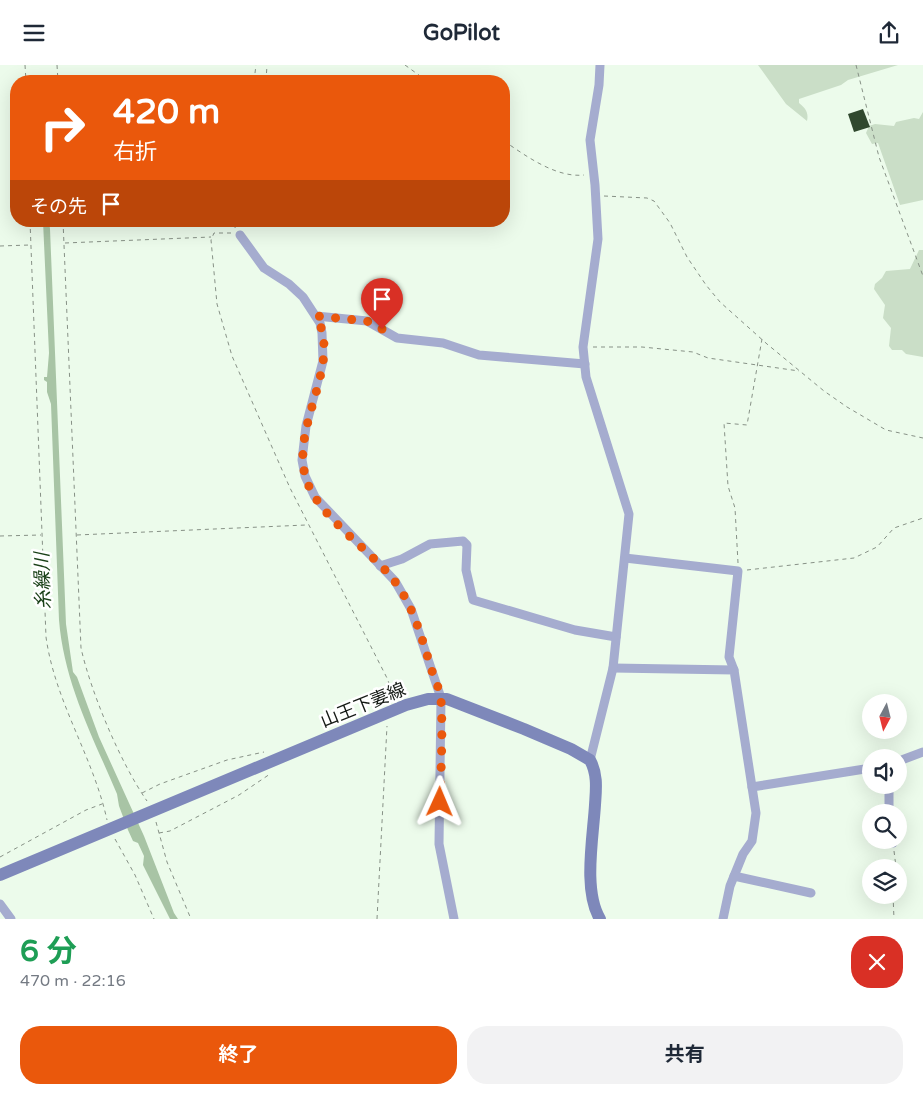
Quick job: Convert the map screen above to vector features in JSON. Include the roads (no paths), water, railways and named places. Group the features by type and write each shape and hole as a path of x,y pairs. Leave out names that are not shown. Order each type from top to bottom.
{"main road":[{"name":"山王下妻線","path":"0,875 149,811 417,701 441,698 532,732 571,749 590,760"},
{"path":"590,760 596,778 591,869 592,897 595,911 600,919"}],"street":[{"path":"590,760 614,668 629,514 586,377 583,347 598,239 596,195 590,140 599,85 600,65"},
{"path":"240,235 264,268 303,297 316,316 322,333 323,361 306,427 302,460 305,476 314,497 395,581 412,609 441,698 439,845 454,919"},
{"path":"316,316 367,321 397,338 443,343 479,355 585,364"},
{"path":"380,566 402,559 430,544 463,541 467,545 466,570 473,600 574,630 616,637"},
{"path":"625,558 738,571 729,657 734,670 756,813 752,841 743,853 734,876 723,919"},
{"path":"614,668 734,670"},
{"path":"907,758 923,752"},
{"path":"752,787 862,769"},
{"path":"734,876 811,893"},
{"path":"0,903 11,919"}],"water label":[{"name":"糸繰川","path":"42,581"}]}
